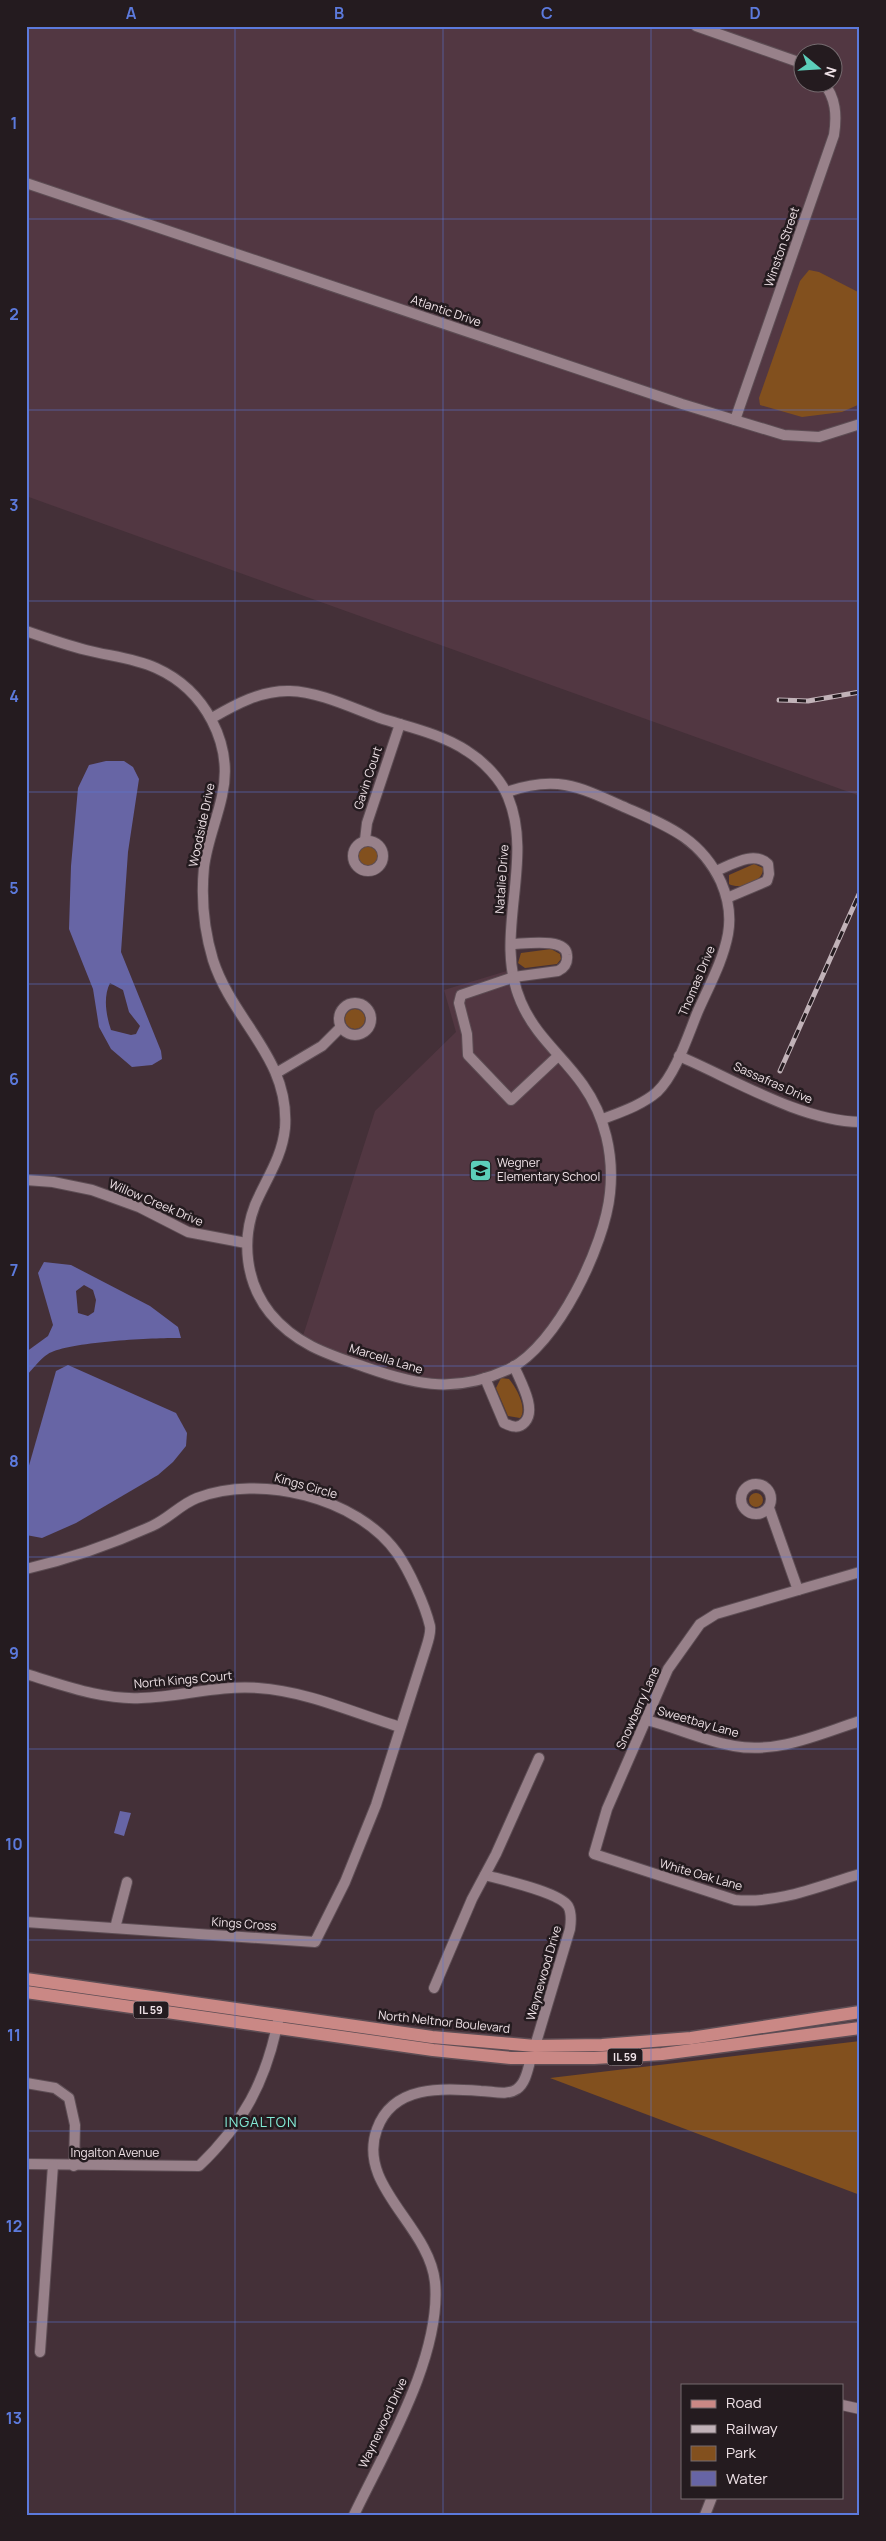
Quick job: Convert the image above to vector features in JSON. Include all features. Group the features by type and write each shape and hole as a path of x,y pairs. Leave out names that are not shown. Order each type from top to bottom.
{"main road":[{"name":"North Neltnor Boulevard","path":"26,1978 395,2032 463,2040 533,2052 594,2058 662,2054 860,2028"},
{"name":"North Neltnor Boulevard","path":"26,1992 462,2054 533,2052 691,2038 860,2012"}],"street":[{"path":"696,26 794,60"},
{"name":"Winston Street","path":"735,420 834,135 836,114 834,101 829,92"},
{"name":"Atlantic Drive","path":"26,184 784,435 819,437 860,424"},
{"name":"Woodside Drive","path":"26,632 159,669 188,689 212,718 224,758 224,782 221,802 209,839 204,870 203,895 207,938 225,992 278,1072 285,1112 283,1140 276,1164 253,1211 246,1244"},
{"name":"Natalie Drive","path":"212,718 232,707 264,694 290,691 314,696 444,739 466,750 486,765 507,792 514,816 518,841 511,962 520,1000 540,1036 580,1080 603,1120"},
{"name":"Gavin Court","path":"365,840 367,822 400,724"},
{"name":"Thomas Drive","path":"507,792 549,782 582,788 680,833 703,852 716,871 727,898 730,922 725,947 668,1079 656,1092 631,1108 603,1120"},
{"path":"716,871 752,857 763,860 768,864 769,874 767,881 727,898"},
{"path":"511,944 553,943 563,946 567,951 568,959 564,968 558,971 514,977 460,995 459,1003 467,1034 468,1055 510,1100 558,1056"},
{"path":"278,1072 322,1046 341,1027"},
{"name":"Sassafras Drive","path":"679,1056 808,1113 844,1122 860,1122"},
{"name":"Marcella Lane","path":"246,1244 249,1272 260,1300 282,1327 314,1350 412,1382 442,1385 485,1378 514,1366 539,1346 560,1322 570,1302 603,1225 611,1189 603,1120"},
{"name":"Willow Creek Drive","path":"26,1180 53,1182 92,1190 138,1206 188,1232 246,1244"},
{"path":"485,1378 504,1423 513,1427 522,1425 529,1417 530,1407 514,1366"},
{"name":"Kings Circle","path":"26,1569 74,1556 121,1538 154,1525 196,1498 230,1489 273,1488 328,1503 359,1519 388,1540 406,1567 430,1627 426,1648 374,1810"},
{"path":"769,1508 798,1590"},
{"name":"Snowberry Lane","path":"594,1854 607,1809 668,1669 700,1624 716,1614 860,1572"},
{"name":"North Kings Court","path":"26,1674 108,1696 139,1698 187,1695 225,1687 259,1688 297,1694 400,1727"},
{"name":"Sweetbay Lane","path":"646,1720 731,1746 761,1748 793,1743 860,1721"},
{"path":"434,1988 472,1898 486,1875 539,1758"},
{"name":"Kings Cross","path":"26,1922 315,1942 346,1882 374,1810"},
{"name":"White Oak Lane","path":"594,1854 735,1900 772,1900 860,1874"},
{"name":"Waynewood Drive","path":"354,2515 412,2393 428,2344 434,2314 435,2280 429,2258 416,2232 376,2174 373,2151 376,2130 386,2111 394,2102 416,2093 480,2091 502,2093 516,2090 522,2084 570,1929 568,1905 553,1896 486,1875"},
{"path":"115,1928 127,1882"},
{"path":"276,2028 279,2015"},
{"name":"Ingalton Avenue","path":"26,2164 199,2166 222,2143 244,2114 272,2049 276,2028"},
{"path":"26,2084 55,2088 70,2098 75,2125 74,2166"},
{"path":"40,2352 53,2165"},
{"path":"844,2405 860,2409"},
{"path":"705,2515 712,2498"}],"shaded area":[{"path":"26,26 860,26 860,796 26,496"},
{"name":"Wegner Elementary School","path":"510,970 516,1000 574,1077 600,1121 606,1153 608,1187 603,1213 589,1253 560,1313 539,1340 513,1362 490,1373 455,1382 411,1379 302,1339 375,1111 456,1032 444,990"}],"green space":[{"path":"809,270 819,272 860,293 860,404 842,412 802,417 760,405 759,398 800,281"},
{"path":"368,846 375,849 378,856 375,863 368,866 361,863 358,856 361,849"},
{"path":"754,864 763,868 760,877 756,881 739,886 729,884 729,875"},
{"path":"551,949 560,954 561,959 557,964 525,968 518,963 521,953"},
{"path":"355,1009 362,1012 365,1019 362,1026 355,1029 348,1026 345,1019 348,1012"},
{"path":"501,1378 509,1379 518,1392 523,1409 520,1418 508,1416 496,1388"},
{"path":"753,1493 759,1493 763,1500 759,1507 753,1507 749,1503 749,1497"},
{"path":"860,2041 860,2195 550,2078"}],"water":[{"path":"106,761 124,761 133,767 139,779 128,852 121,952 161,1051 162,1059 152,1065 132,1067 111,1049 99,1027 93,989 69,929 71,866 78,788 89,765","holes":["110,983 123,990 129,1012 140,1026 136,1034 131,1035 111,1030 109,1024 106,994"]},
{"path":"44,1262 71,1265 150,1306 178,1327 181,1338 112,1341 72,1346 48,1354 26,1376 26,1352 48,1336 53,1325 38,1273","holes":["84,1285 93,1290 96,1300 94,1312 88,1316 78,1313 76,1291"]},
{"path":"68,1365 176,1413 187,1433 186,1446 173,1462 158,1475 76,1523 42,1538 26,1535 26,1476 56,1371"},
{"path":"120,1811 131,1813 124,1836 114,1833"}],"railway":[{"path":"779,700 808,701 860,692"},
{"path":"780,1071 860,892"}],"place":[{"name":"Wegner Elementary School","path":"481,1170"}],"district":[{"name":"INGALTON","path":"261,2122"}]}
